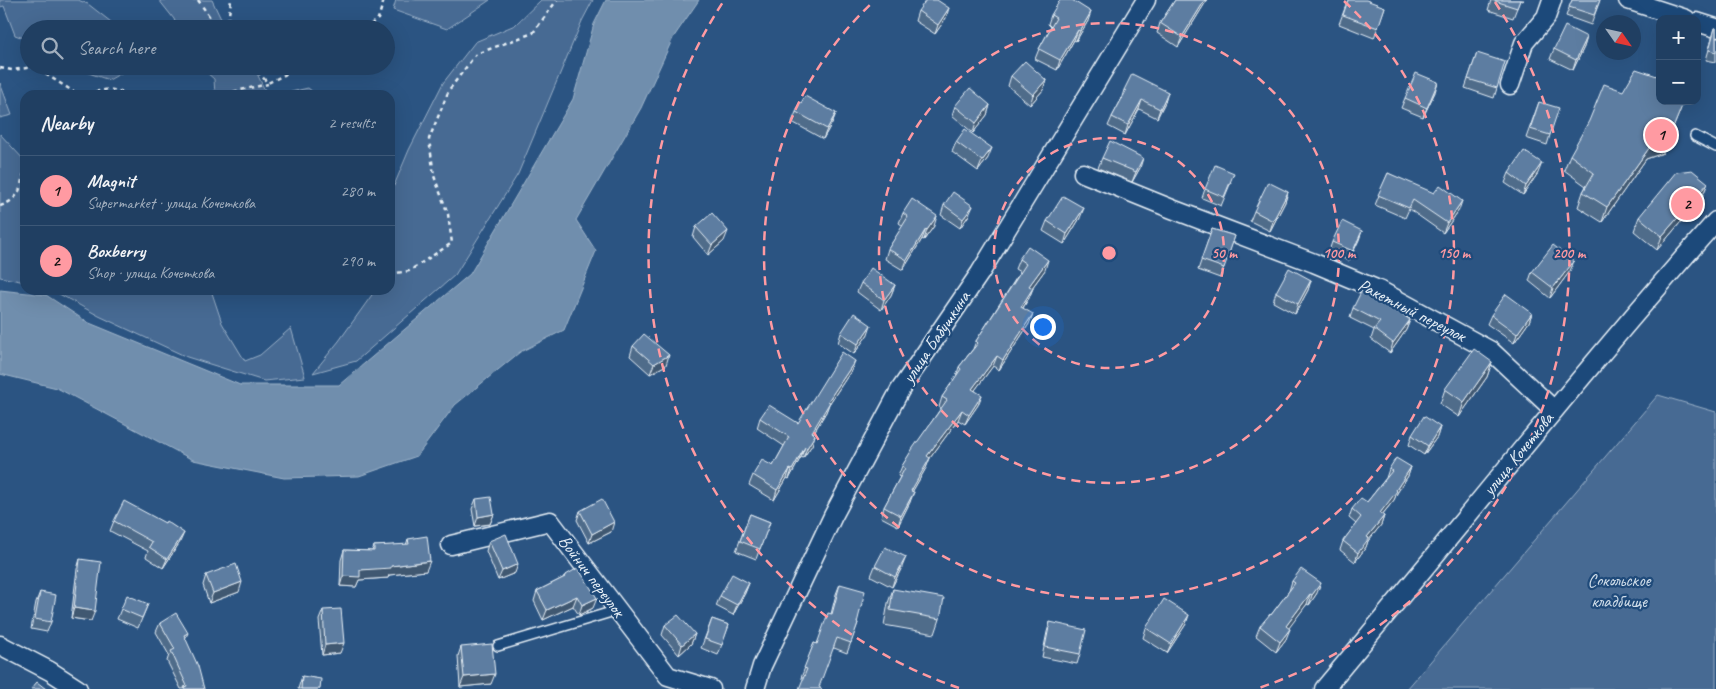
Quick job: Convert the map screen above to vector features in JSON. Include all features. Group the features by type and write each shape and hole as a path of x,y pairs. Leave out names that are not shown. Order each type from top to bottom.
{"street":[{"name":"улица Бабушкина","path":"755,689 762,666 833,516 900,390 980,273 1146,0"},
{"path":"1510,85 1524,44 1546,17 1552,0"},
{"path":"1628,0 1674,15"},
{"path":"1701,23 1716,28"},
{"name":"Ракетный переулок","path":"1083,172 1381,291 1491,352 1554,410"},
{"name":"улица Кочеткова","path":"1324,689 1554,410 1716,221"},
{"name":"Войнич переулок","path":"451,545 550,520 668,676 711,689"},
{"path":"0,645 50,670 78,689"}],"lane":[{"path":"1695,136 1716,147"},
{"path":"498,646 618,610"}],"path":[{"path":"198,0 212,20"},
{"path":"228,20 231,0"},
{"path":"377,20 384,0"},
{"path":"395,273 409,271 452,243 448,214 434,176 429,139 450,90 476,54 533,34 557,0"},
{"path":"0,68 12,70 20,69"},
{"path":"48,75 70,90"},
{"path":"260,75 268,84"},
{"path":"241,90 268,84 285,75"},
{"path":"0,206 6,205 16,197 20,190"}],"green space":[{"path":"0,0 78,0 88,4 108,20 20,20 20,37 15,35 4,6 0,7"},
{"path":"159,0 212,0 221,19 226,20 174,20"},
{"path":"396,0 490,0 447,29 393,10"},
{"path":"541,0 593,0 582,21 518,174 455,275 356,361 313,373 372,295 395,295 395,183 409,150 443,83 475,42 515,25"},
{"path":"94,75 118,75 109,80"},
{"path":"209,75 258,75 265,90 215,90 214,79"},
{"path":"0,83 12,115 0,118"},
{"path":"0,134 20,156 20,281 0,277"},
{"path":"61,295 213,295 222,323 245,361 260,355 291,328 305,377 264,381 187,357 99,316"},
{"name":"Сокольское кладбище","path":"1658,395 1716,412 1716,689 1407,689"}],"shaded area":[{"path":"606,0 699,0 673,38 641,108 576,220 596,251 564,330 520,352 455,405 417,456 359,476 284,478 193,460 57,388 0,374 0,290 20,292 20,295 46,295 87,322 240,385 339,385 470,274 573,99 594,24"}],"building":[{"path":"926,0 937,0 949,8 938,25 918,11"},
{"path":"1060,0 1072,0 1091,12 1060,60 1039,49 1056,18 1051,15"},
{"path":"1175,0 1205,0 1182,37 1160,23"},
{"path":"1348,0 1366,0 1385,7 1378,28 1343,15"},
{"path":"1492,0 1520,0 1517,8"},
{"path":"1572,0 1600,0 1594,15 1569,7"},
{"path":"1565,26 1587,37 1576,60 1554,49"},
{"path":"1716,28 1716,52 1709,50"},
{"path":"1477,53 1505,62 1497,88 1468,79"},
{"path":"1025,61 1046,80 1033,95 1011,76"},
{"path":"1636,69 1656,76 1656,105 1682,105 1669,138 1652,144 1607,207 1583,192 1594,173 1570,155 1589,121 1604,84 1623,91"},
{"path":"1416,73 1438,82 1427,108 1405,98"},
{"path":"1132,74 1168,92 1160,109 1142,100 1128,125 1112,117 1126,91 1124,90"},
{"path":"970,88 990,105 976,123 955,106"},
{"path":"805,96 836,113 827,129 796,112"},
{"path":"1539,102 1559,108 1550,135 1530,129"},
{"path":"965,129 992,148 982,161 956,142"},
{"path":"1110,141 1143,158 1136,172 1102,158"},
{"path":"1524,151 1542,163 1526,186 1509,173"},
{"path":"1215,165 1234,173 1224,197 1205,189"},
{"path":"1692,170 1708,183 1662,236 1639,217 1676,172"},
{"path":"1388,173 1434,193 1440,185 1462,201 1447,223 1413,200 1409,208 1378,195"},
{"path":"1268,182 1288,192 1273,221 1254,211"},
{"path":"953,192 973,206 963,219 944,205"},
{"path":"1063,196 1084,208 1067,234 1047,221"},
{"path":"912,199 937,216 926,229 907,260 888,249 908,217 903,213"},
{"path":"712,213 728,231 712,245 696,227"},
{"path":"1342,221 1362,231 1353,251 1332,242"},
{"path":"1212,229 1235,236 1224,268 1201,260"},
{"path":"1553,245 1574,261 1553,288 1532,272"},
{"path":"1028,246 1048,260 1029,286 1033,288 1021,307 1033,314 1003,360 997,356 972,389 982,395 969,415 962,410 927,456 930,458 911,491 914,492 901,516 884,507 905,468 902,466 947,400 942,397 961,369 959,367 978,343 976,341 1026,264 1019,259"},
{"path":"871,268 895,285 884,300 861,283"},
{"path":"1289,268 1311,280 1298,304 1276,292"},
{"path":"1362,290 1386,302 1410,320 1393,343 1374,329 1380,322 1353,308"},
{"path":"1506,294 1532,313 1517,334 1491,315"},
{"path":"854,313 871,325 858,344 841,333"},
{"path":"644,334 669,355 654,364 633,346"},
{"path":"1474,349 1492,362 1464,402 1445,389"},
{"path":"842,352 855,361 828,401 830,402 812,432 815,435 777,490 753,475 762,460 773,466 789,437 760,418 769,405 798,423"},
{"path":"1424,416 1440,427 1428,446 1412,435"},
{"path":"1396,458 1411,467 1397,491 1380,513 1384,516 1367,537 1369,538 1358,553 1343,541 1361,517 1352,509 1361,498 1367,502 1392,471 1389,469"},
{"path":"491,497 494,514 478,517 476,499"},
{"path":"602,499 614,522 592,534 580,511"},
{"path":"124,501 165,523 166,521 184,533 167,559 149,547 152,542 114,521"},
{"path":"750,514 770,522 760,549 740,541"},
{"path":"506,534 518,564 502,571 489,541"},
{"path":"427,536 430,561 391,566 391,568 360,570 360,577 343,576 344,550 374,551 374,546 409,544 408,539"},
{"path":"885,547 906,557 895,577 875,566"},
{"path":"80,559 101,562 95,611 74,608"},
{"path":"236,564 242,582 213,593 206,575"},
{"path":"578,568 597,598 582,605 577,596 547,610 537,591"},
{"path":"1301,569 1321,583 1312,595 1310,594 1286,626 1290,629 1280,642 1260,626 1271,615 1295,583 1292,581"},
{"path":"732,574 749,583 737,605 720,596"},
{"path":"840,584 865,591 858,623 851,643 837,638 819,687 822,689 799,689 807,669 804,668 814,643 817,644 828,613 832,614"},
{"path":"893,589 944,598 940,619 890,610"},
{"path":"40,592 56,595 51,622 35,619"},
{"path":"127,595 148,604 142,618 121,609"},
{"path":"1164,599 1189,615 1171,644 1146,628"},
{"path":"341,609 344,643 325,645 323,610"},
{"path":"176,613 188,633 184,635 198,666 204,689 185,689 184,687 187,686 171,651 175,649 160,623"},
{"path":"678,615 695,634 682,645 665,625"},
{"path":"712,619 729,625 722,645 705,639"},
{"path":"1050,622 1086,630 1080,654 1045,647"},
{"path":"492,644 495,674 464,677 461,647"},
{"path":"302,676 321,679 320,689 301,689"},
{"path":"37,682 46,689 31,689"}],"place":[{"name":"Magnit","path":"1661,135"},
{"name":"Boxberry","path":"1687,204"}]}
